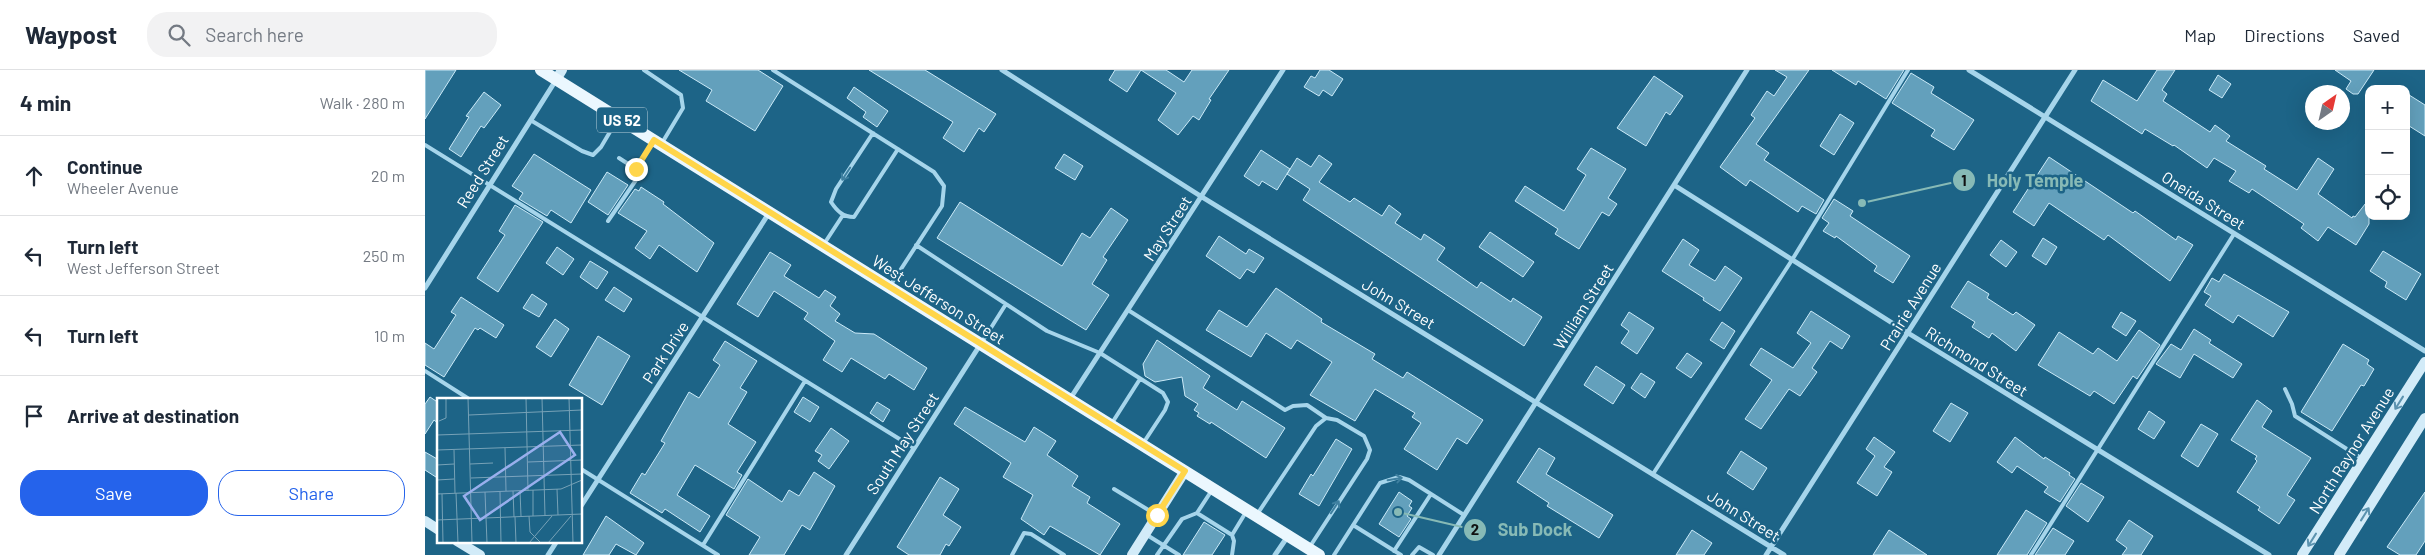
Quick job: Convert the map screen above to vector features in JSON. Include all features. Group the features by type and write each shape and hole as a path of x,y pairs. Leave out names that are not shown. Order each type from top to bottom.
{"main road":[{"name":"West Jefferson Street","path":"541,70 559,75 619,118 657,142 1316,553"},
{"name":"North Raynor Avenue","path":"2302,555 2425,362"},
{"path":"2339,555 2425,418"},
{"path":"1132,555 1185,471"},
{"path":"425,521 437,529"},
{"path":"459,542 480,555"}],"street":[{"name":"John Street","path":"1002,70 1202,197 1537,401 1784,555"},
{"name":"May Street","path":"1070,400 1283,70"},
{"name":"William Street","path":"1439,555 1747,70"},
{"name":"Oneida Street","path":"1969,70 2425,351"},
{"name":"Prairie Avenue","path":"1767,555 2075,70"},
{"name":"Reed Street","path":"425,288 532,121 559,75"},
{"name":"Richmond Street","path":"1674,185 1908,333 2269,555"},
{"name":"Park Drive","path":"583,503 769,212"},
{"name":"South May Street","path":"845,555 981,344"},
{"path":"1275,555 1288,536"},
{"path":"548,555 556,542"}],"lane":[{"path":"608,221 636,180 636,169 683,108 681,95 644,70"},
{"path":"773,70 934,172 944,186 942,206 889,287"},
{"path":"1653,474 1792,260 1908,70"},
{"path":"532,121 582,151 593,155 601,147 619,118"},
{"path":"873,133 836,189 831,202 836,210 847,217 855,217 898,149"},
{"path":"425,145 914,448"},
{"path":"619,158 636,169"},
{"path":"823,246 843,214"},
{"path":"2031,555 2234,234"},
{"path":"916,245 1047,330 1100,353 1163,393 1168,402 1165,410 1142,445"},
{"path":"981,344 1006,304"},
{"path":"1129,310 1285,410 1293,406 1307,405 1326,418 1337,420 1364,436 1370,450 1367,458 1316,553"},
{"path":"425,371 467,398"},
{"path":"1111,425 1140,379"},
{"path":"703,545 805,380"},
{"path":"2285,389 2295,416 2363,460"},
{"path":"1232,535 1252,513 1316,426 1326,418"},
{"path":"583,471 718,555"},
{"path":"1334,555 1380,483 1399,477 1409,480 1464,515"},
{"path":"1157,555 1181,519 1197,513 1213,488"},
{"path":"1115,489 1157,515"},
{"path":"1394,551 1431,494"},
{"path":"1197,513 1232,535 1234,541 1232,555"},
{"path":"1353,525 1401,555"},
{"path":"1012,555 1024,533 1031,534 1064,555"},
{"path":"1145,534 1179,555"},
{"path":"1412,555 1419,547 1433,555"}],"building":[{"path":"425,70 456,70 425,119"},
{"path":"679,70 758,70 783,86 755,131 706,101 712,90"},
{"path":"869,70 925,70 996,114 984,132 979,128 964,152 943,138 953,122"},
{"path":"1115,70 1141,70 1127,92 1109,80"},
{"path":"1141,70 1166,70 1184,82 1192,70 1229,70 1209,99 1211,100 1199,120 1193,116 1178,135 1158,120 1176,93"},
{"path":"1320,70 1329,70 1343,79 1332,96 1323,90 1319,96 1304,87 1311,76 1315,78"},
{"path":"1775,70 1809,70 1756,144 1769,153 1764,160 1824,200 1816,214 1802,206 1798,212 1750,180 1746,186 1720,167 1755,118 1751,115 1767,91 1774,96 1787,77"},
{"path":"1832,70 1904,70 1886,99 1858,81 1856,85"},
{"path":"2157,70 2175,70 2162,90 2167,94 2163,101 2210,132 2215,125 2230,136 2226,141 2266,166 2264,169 2297,190 2318,158 2334,169 2318,194 2352,218 2353,216 2355,217 2365,204 2365,220 2369,220 2369,224 2356,245 2328,227 2318,241 2301,228 2304,224 2252,189 2249,193 2229,181 2236,171 2214,158 2207,168 2174,145 2145,129 2142,134 2091,101 2103,80 2137,101"},
{"path":"2335,70 2374,70 2358,94 2350,92 2348,85 2351,81"},
{"path":"1911,73 1934,87 1931,93 1974,120 1954,150 1931,136 1935,130 1892,103"},
{"path":"2218,75 2231,84 2222,98 2209,90"},
{"path":"1654,76 1683,96 1670,115 1666,112 1646,146 1617,128"},
{"path":"854,87 888,111 877,127 863,117 866,112 847,98"},
{"path":"484,92 501,105 484,128 481,126 461,157 449,149 469,117 466,116"},
{"path":"2410,96 2425,105 2425,136 2410,127"},
{"path":"1840,114 1854,123 1834,155 1820,146"},
{"path":"1591,148 1626,169 1608,198 1617,204 1609,216 1602,212 1579,249 1555,234 1558,229 1515,201 1525,186 1564,211 1586,175 1577,169"},
{"path":"1261,150 1290,169 1277,190 1262,181 1259,186 1244,176"},
{"path":"534,154 591,190 571,223 551,210 547,216 519,199 523,193 512,186"},
{"path":"1064,154 1083,166 1075,180 1055,168"},
{"path":"1319,155 1332,164 1319,182 1350,202 1354,198 1382,216 1389,205 1401,214 1395,223 1421,240 1424,234 1445,248 1437,260 1477,288 1481,282 1511,302 1513,298 1542,317 1524,346 1303,200 1310,189 1287,174 1297,158 1311,167"},
{"path":"2049,157 2133,213 2135,211 2176,240 2178,236 2193,245 2170,281 2108,235 2104,240 2049,203 2034,226 2013,212"},
{"path":"607,172 628,185 608,215 588,202"},
{"path":"641,187 664,202 663,204 714,243 697,272 659,245 650,259 635,248 647,231 618,213 635,189 639,191"},
{"path":"1834,199 1853,211 1850,216 1910,256 1893,283 1874,271 1877,266 1836,236 1835,238 1823,231 1829,223 1822,218"},
{"path":"960,202 1062,266 1082,233 1090,238 1111,208 1128,220 1103,257 1107,260 1092,284 1109,295 1086,330 937,238"},
{"path":"515,205 543,222 498,292 477,278 505,235 499,231"},
{"path":"1490,232 1534,262 1523,277 1479,247"},
{"path":"1219,236 1246,254 1249,249 1264,258 1254,273 1247,269 1240,279 1206,256"},
{"path":"2043,238 2057,247 2046,265 2032,256"},
{"path":"1683,239 1699,250 1689,265 1715,281 1725,266 1742,278 1720,311 1703,300 1704,298 1662,271"},
{"path":"2001,240 2017,252 2006,267 1990,255"},
{"path":"557,247 574,259 563,275 546,263"},
{"path":"2383,251 2421,274 2406,300 2385,287 2387,282 2370,271"},
{"path":"770,252 791,265 784,276 819,298 825,290 836,297 830,306 840,314 835,321 855,333 874,334 927,368 914,390 889,374 885,379 851,358 842,372 823,360 835,341 804,319 808,313 774,291 758,317 737,304"},
{"path":"590,261 608,272 597,289 580,277"},
{"path":"2224,274 2289,312 2273,337 2238,315 2233,323 2205,305 2211,296 2204,292 2212,278 2219,282"},
{"path":"1968,281 1989,294 1987,298 2013,315 2016,312 2035,325 2016,351 1992,333 1989,338 1972,327 1975,322 1951,307"},
{"path":"614,287 632,299 624,312 605,300"},
{"path":"1276,288 1322,319 1321,322 1375,354 1372,359 1403,378 1407,372 1483,420 1467,444 1457,438 1437,470 1404,449 1421,423 1412,417 1415,413 1375,389 1355,421 1310,395 1332,362 1297,340 1291,349 1266,333 1251,357 1206,330 1219,310 1247,327"},
{"path":"532,294 547,304 539,317 523,308"},
{"path":"461,297 504,325 496,338 480,328 478,330 475,328 444,377 425,365 425,343 434,349 456,315 451,312"},
{"path":"1811,311 1850,336 1842,349 1830,341 1812,368 1817,372 1800,396 1789,389 1761,429 1745,419 1772,380 1750,365 1761,348 1793,368 1811,343 1797,333"},
{"path":"1629,312 1654,328 1637,354 1621,343 1629,331 1621,325"},
{"path":"2121,312 2136,321 2126,336 2112,327"},
{"path":"555,319 569,329 551,357 536,347"},
{"path":"1722,322 1735,331 1724,349 1710,340"},
{"path":"2194,329 2211,340 2209,343 2242,364 2233,378 2194,354 2180,378 2156,364 2171,344 2181,350"},
{"path":"2139,330 2160,345 2137,379 2133,376 2114,404 2094,391 2090,396 2038,365 2059,332 2093,354 2098,348 2117,361"},
{"path":"598,336 630,356 602,405 569,385"},
{"path":"1157,340 1210,376 1203,388 1237,410 1242,401 1285,428 1266,458 1211,422 1210,424 1197,416 1199,413 1194,410 1198,404 1185,396 1182,377 1155,382 1145,376 1143,364"},
{"path":"725,341 757,361 740,388 747,392 728,424 756,442 737,472 742,475 734,489 695,465 677,495 710,516 700,532 665,509 662,513 630,493 642,473 645,475 665,443 661,441 689,392 699,398 720,365 713,360"},
{"path":"2343,344 2369,360 2367,364 2374,369 2364,386 2361,385 2332,431 2301,412"},
{"path":"1687,353 1702,363 1691,378 1676,368"},
{"path":"1596,366 1625,385 1613,404 1584,385"},
{"path":"1641,373 1655,382 1645,398 1631,388"},
{"path":"430,397 437,402 437,422 434,420 425,434 425,404"},
{"path":"803,397 819,407 810,422 794,412"},
{"path":"2257,400 2272,411 2262,427 2311,458 2287,495 2295,500 2279,524 2258,510 2260,507 2237,492 2257,461 2255,459 2257,456 2231,440"},
{"path":"877,402 890,410 883,422 870,413"},
{"path":"1951,403 1968,413 1950,442 1933,431"},
{"path":"965,407 1025,442 1034,427 1056,441 1047,455 1078,476 1072,486 1090,497 1087,503 1120,524 1100,555 1050,526 1044,535 1021,519 1033,495 1003,477 1011,463 954,424"},
{"path":"2149,411 2165,422 2154,439 2138,429"},
{"path":"2201,424 2218,434 2198,467 2181,456"},
{"path":"831,428 849,441 829,469 818,461 822,455 815,451"},
{"path":"1874,437 1895,452 1884,467 1892,472 1877,496 1857,483 1875,456 1866,449"},
{"path":"2015,437 2044,459 2045,457 2070,473 2069,475 2075,479 2060,502 2044,492 2048,487 2017,466 2012,473 1997,462"},
{"path":"1336,439 1352,449 1319,506 1299,494 1311,474 1313,476"},
{"path":"1539,448 1555,458 1546,474 1613,515 1599,538 1547,506 1549,503 1517,482"},
{"path":"1741,451 1767,468 1753,490 1727,473"},
{"path":"425,452 437,459 437,478 425,470"},
{"path":"814,472 835,486 810,530 802,525 784,555 749,555 760,537 726,515 748,479 782,502 789,490 799,496"},
{"path":"940,477 959,489 943,515 961,527 949,546 946,544 940,555 909,555 897,547"},
{"path":"2081,483 2104,497 2088,522 2066,506"},
{"path":"1399,492 1412,501 1409,506 1412,508 1407,516 1411,519 1399,537 1379,524"},
{"path":"2425,492 2425,541 2416,555 2400,555 2387,547"},
{"path":"2026,510 2047,523 2027,555 1997,555"},
{"path":"606,516 644,543 636,555 616,544 609,555 583,555"},
{"path":"2129,520 2153,536 2141,555 2122,555 2127,548 2116,540"},
{"path":"1204,522 1225,535 1212,555 1183,555"},
{"path":"2053,528 2074,541 2065,555 2035,555"},
{"path":"1692,530 1712,543 1704,555 1676,555"},
{"path":"1889,530 1927,555 1873,555"}],"place":[{"name":"Holy Temple","path":"1862,203"},
{"name":"Sub Dock","path":"1398,512"}],"route":[{"path":"636,169 654,140 1185,471 1157,515"}]}
